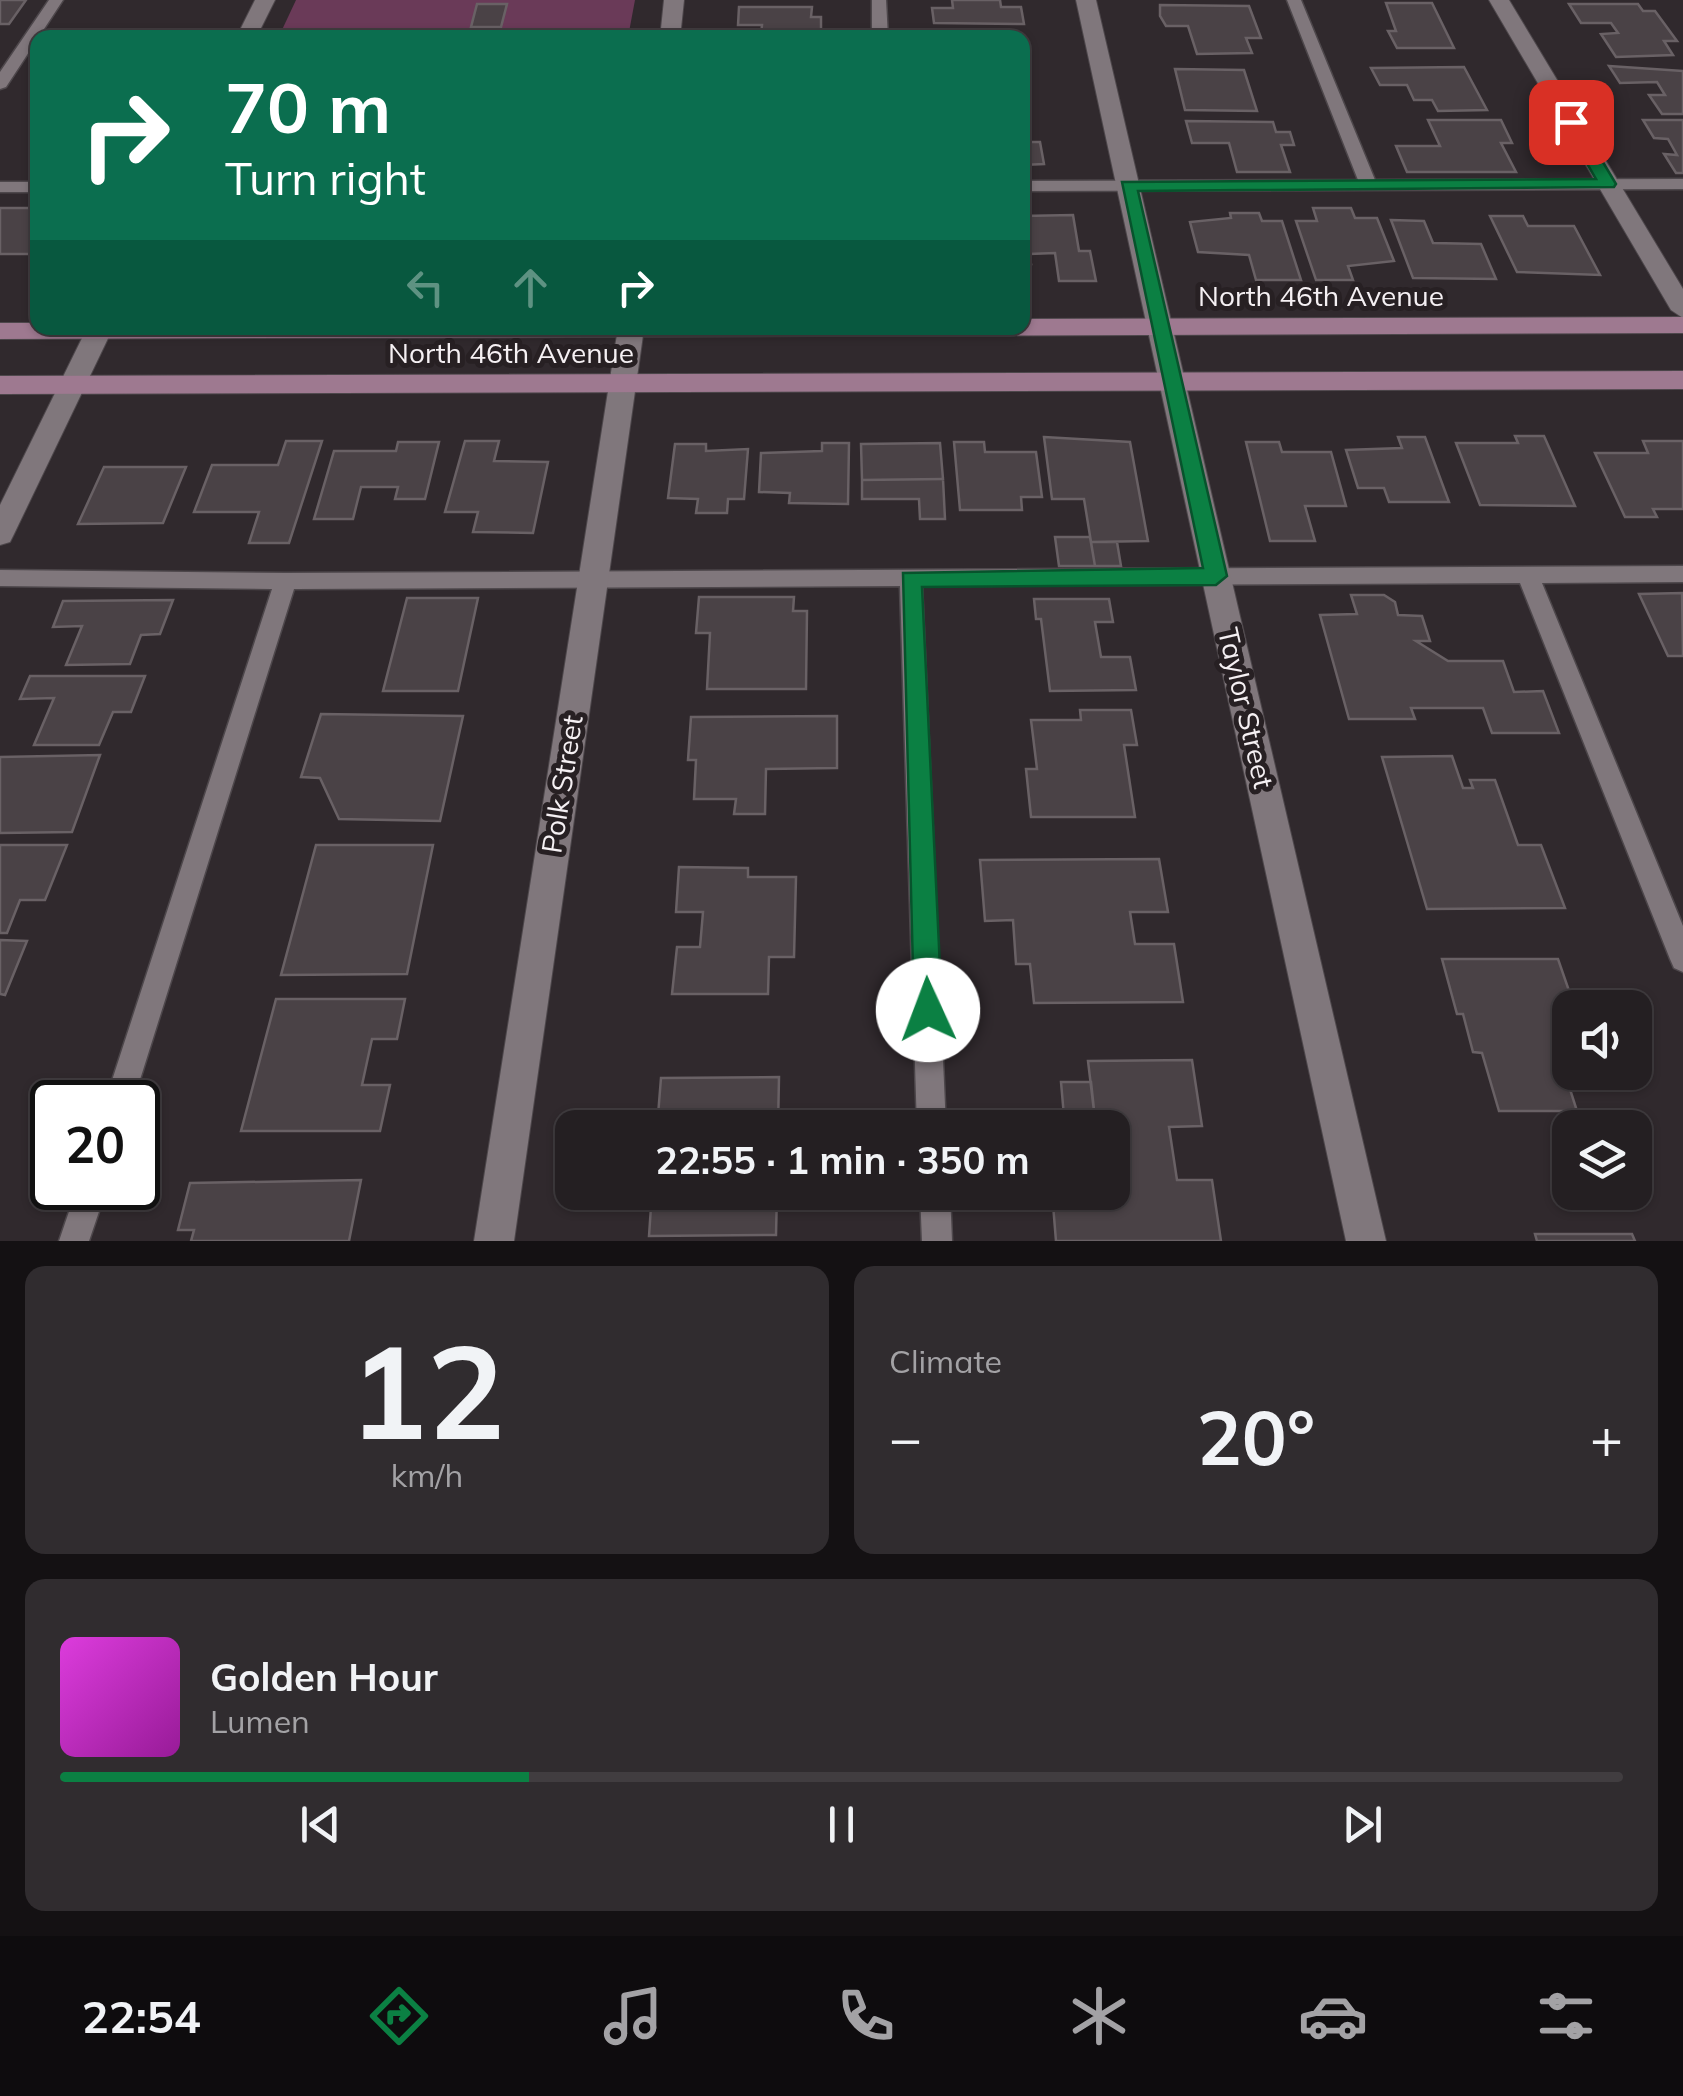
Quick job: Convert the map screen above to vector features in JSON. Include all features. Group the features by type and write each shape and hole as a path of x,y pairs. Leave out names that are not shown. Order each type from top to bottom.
{"street":[{"path":"250,30 265,0"},
{"path":"671,30 674,0"},
{"name":"Taylor Street","path":"1086,0 1366,1241"},
{"path":"1499,0 1683,310"},
{"name":"North 46th Avenue","path":"1030,327 1683,325"},
{"name":"North 46th Avenue","path":"0,332 30,331"},
{"path":"0,534 97,335"},
{"name":"Polk Street","path":"494,1241 630,335"},
{"name":"North 46th Avenue","path":"0,385 1683,380"}],"lane":[{"path":"35,30 56,0"},
{"path":"879,0 880,30"},
{"path":"1294,0 1369,185"},
{"path":"2,79 30,38"},
{"path":"1030,186 1683,184"},
{"path":"0,187 30,187"},
{"path":"0,578 593,582 1683,574"},
{"path":"1528,575 1683,959"},
{"path":"911,579 931,1110"},
{"path":"126,1080 286,581"},
{"path":"74,1241 85,1210"},
{"path":"936,1210 937,1241"}],"shaded area":[{"path":"296,0 635,0 629,30 282,30"}],"building":[{"path":"0,0 26,0 9,24 0,24"},
{"path":"952,0 1000,0 1001,7 1021,7 1024,24 934,23 932,8 953,8"},
{"path":"1386,3 1432,3 1454,48 1397,48 1388,31 1396,31"},
{"path":"477,4 507,4 501,27 471,27"},
{"path":"1569,4 1638,4 1643,11 1655,11 1677,41 1664,41 1673,55 1616,57 1601,34 1618,33 1611,23 1581,23"},
{"path":"1160,5 1249,6 1261,38 1246,38 1252,53 1197,54 1188,26 1166,26 1160,16"},
{"path":"739,7 812,7 811,17 821,17 821,30 762,30 762,25 738,25"},
{"path":"1609,66 1683,71 1683,114 1662,114 1649,95 1665,95 1657,82 1620,83"},
{"path":"1464,67 1487,110 1438,111 1432,100 1414,100 1407,85 1380,85 1371,68"},
{"path":"1175,69 1244,70 1257,111 1185,110"},
{"path":"1428,120 1501,120 1512,143 1501,143 1516,172 1407,172 1396,146 1440,146"},
{"path":"1643,120 1683,120 1683,173 1676,173 1664,154 1677,155 1668,139 1654,138"},
{"path":"1186,121 1273,122 1276,132 1290,132 1294,145 1281,145 1290,172 1237,172 1229,143 1192,143"},
{"path":"1030,142 1040,142 1044,164 1030,165"},
{"path":"0,208 30,208 30,254 0,254"},
{"path":"1313,208 1351,208 1355,218 1377,218 1394,261 1348,266 1353,280 1316,280 1296,221 1317,221"},
{"path":"1230,213 1259,213 1262,221 1282,221 1301,280 1256,280 1249,255 1198,252 1190,222 1231,218"},
{"path":"1073,215 1079,251 1090,251 1096,281 1059,281 1055,253 1030,254 1030,216"},
{"path":"1490,216 1523,216 1528,226 1574,226 1600,275 1517,272"},
{"path":"1391,220 1424,221 1433,243 1481,244 1496,279 1413,278"},
{"path":"1515,436 1544,436 1575,506 1480,505 1456,443 1518,443"},
{"path":"1044,437 1130,442 1148,541 1091,542 1084,499 1052,499"},
{"path":"1398,437 1425,437 1449,502 1389,502 1384,488 1358,488 1346,450 1402,448"},
{"path":"286,441 322,441 289,543 249,543 259,512 194,512 212,465 278,465"},
{"path":"465,441 499,441 494,461 548,462 533,533 473,532 478,512 445,512"},
{"path":"1643,441 1683,441 1683,509 1653,509 1657,517 1625,517 1595,453 1648,453"},
{"path":"398,442 439,442 425,499 395,499 398,487 361,487 353,519 314,519 334,451 396,451"},
{"path":"954,442 984,442 985,452 1036,452 1042,497 1021,497 1022,510 960,510"},
{"path":"1246,442 1279,442 1282,452 1331,452 1346,506 1305,506 1315,541 1270,541"},
{"path":"822,443 849,443 848,504 789,503 790,493 759,492 761,453 822,451"},
{"path":"940,443 943,479 862,480 861,444"},
{"path":"675,444 706,444 706,451 748,449 744,499 728,499 727,513 696,513 698,499 668,498"},
{"path":"104,467 186,467 163,523 78,524"},
{"path":"943,479 945,519 920,519 919,499 862,499 862,480"},
{"path":"1055,537 1090,537 1095,566 1059,566"},
{"path":"1091,542 1117,542 1121,566 1095,566"},
{"path":"1682,593 1683,656 1668,656 1639,594"},
{"path":"1351,595 1384,595 1395,602 1398,615 1422,616 1430,641 1416,641 1448,661 1503,661 1514,692 1543,691 1559,733 1492,733 1483,708 1411,708 1415,719 1349,719 1320,615 1357,614"},
{"path":"699,597 794,597 793,611 807,611 806,689 707,689 710,633 696,633"},
{"path":"407,598 478,598 458,691 383,691"},
{"path":"1034,599 1109,599 1113,622 1095,622 1101,657 1130,657 1136,690 1050,691 1041,619 1036,619"},
{"path":"173,600 160,634 141,635 130,664 66,665 82,626 53,627 63,601"},
{"path":"30,676 145,676 131,712 113,712 99,745 34,745 54,698 20,699"},
{"path":"1080,710 1131,710 1137,745 1124,745 1135,817 1031,817 1026,769 1037,769 1031,720 1081,720"},
{"path":"321,714 463,716 440,821 339,819 320,778 301,777"},
{"path":"837,716 837,768 766,769 765,814 734,814 736,799 694,799 696,760 688,760 691,717"},
{"path":"100,755 72,832 0,833 0,757"},
{"path":"1452,756 1463,788 1473,788 1470,780 1495,780 1518,845 1541,845 1565,908 1427,909 1382,757"},
{"path":"0,845 67,845 45,900 20,900 7,933 0,933"},
{"path":"316,845 433,845 407,974 281,975"},
{"path":"1159,859 1168,912 1130,912 1135,944 1174,944 1183,1002 1034,1003 1030,964 1016,964 1013,920 985,921 980,860"},
{"path":"679,867 748,868 748,877 796,877 794,957 769,957 768,994 672,994 677,947 700,947 703,912 676,912"},
{"path":"0,940 27,941 5,995 0,994"},
{"path":"1442,959 1558,959 1569,990 1552,990 1552,1090 1570,1090 1577,1110 1499,1111 1482,1053 1473,1052 1463,1014 1457,1014"},
{"path":"276,999 405,999 397,1039 372,1039 362,1085 390,1085 380,1131 241,1131"},
{"path":"1192,1060 1202,1126 1169,1127 1177,1180 1212,1180 1221,1241 1056,1241 1053,1210 1130,1210 1130,1110 1094,1110 1088,1061"},
{"path":"779,1077 778,1110 658,1110 661,1078"},
{"path":"1061,1082 1091,1082 1094,1110 1063,1110"},
{"path":"361,1180 349,1241 191,1241 194,1230 178,1230 190,1183"},
{"path":"651,1210 777,1210 776,1235 649,1236"},
{"path":"1535,1234 1632,1234 1635,1241 1537,1241"}],"route":[{"path":"928,1010 911,579 1216,576 1128,186 1608,184 1571,122"}]}
